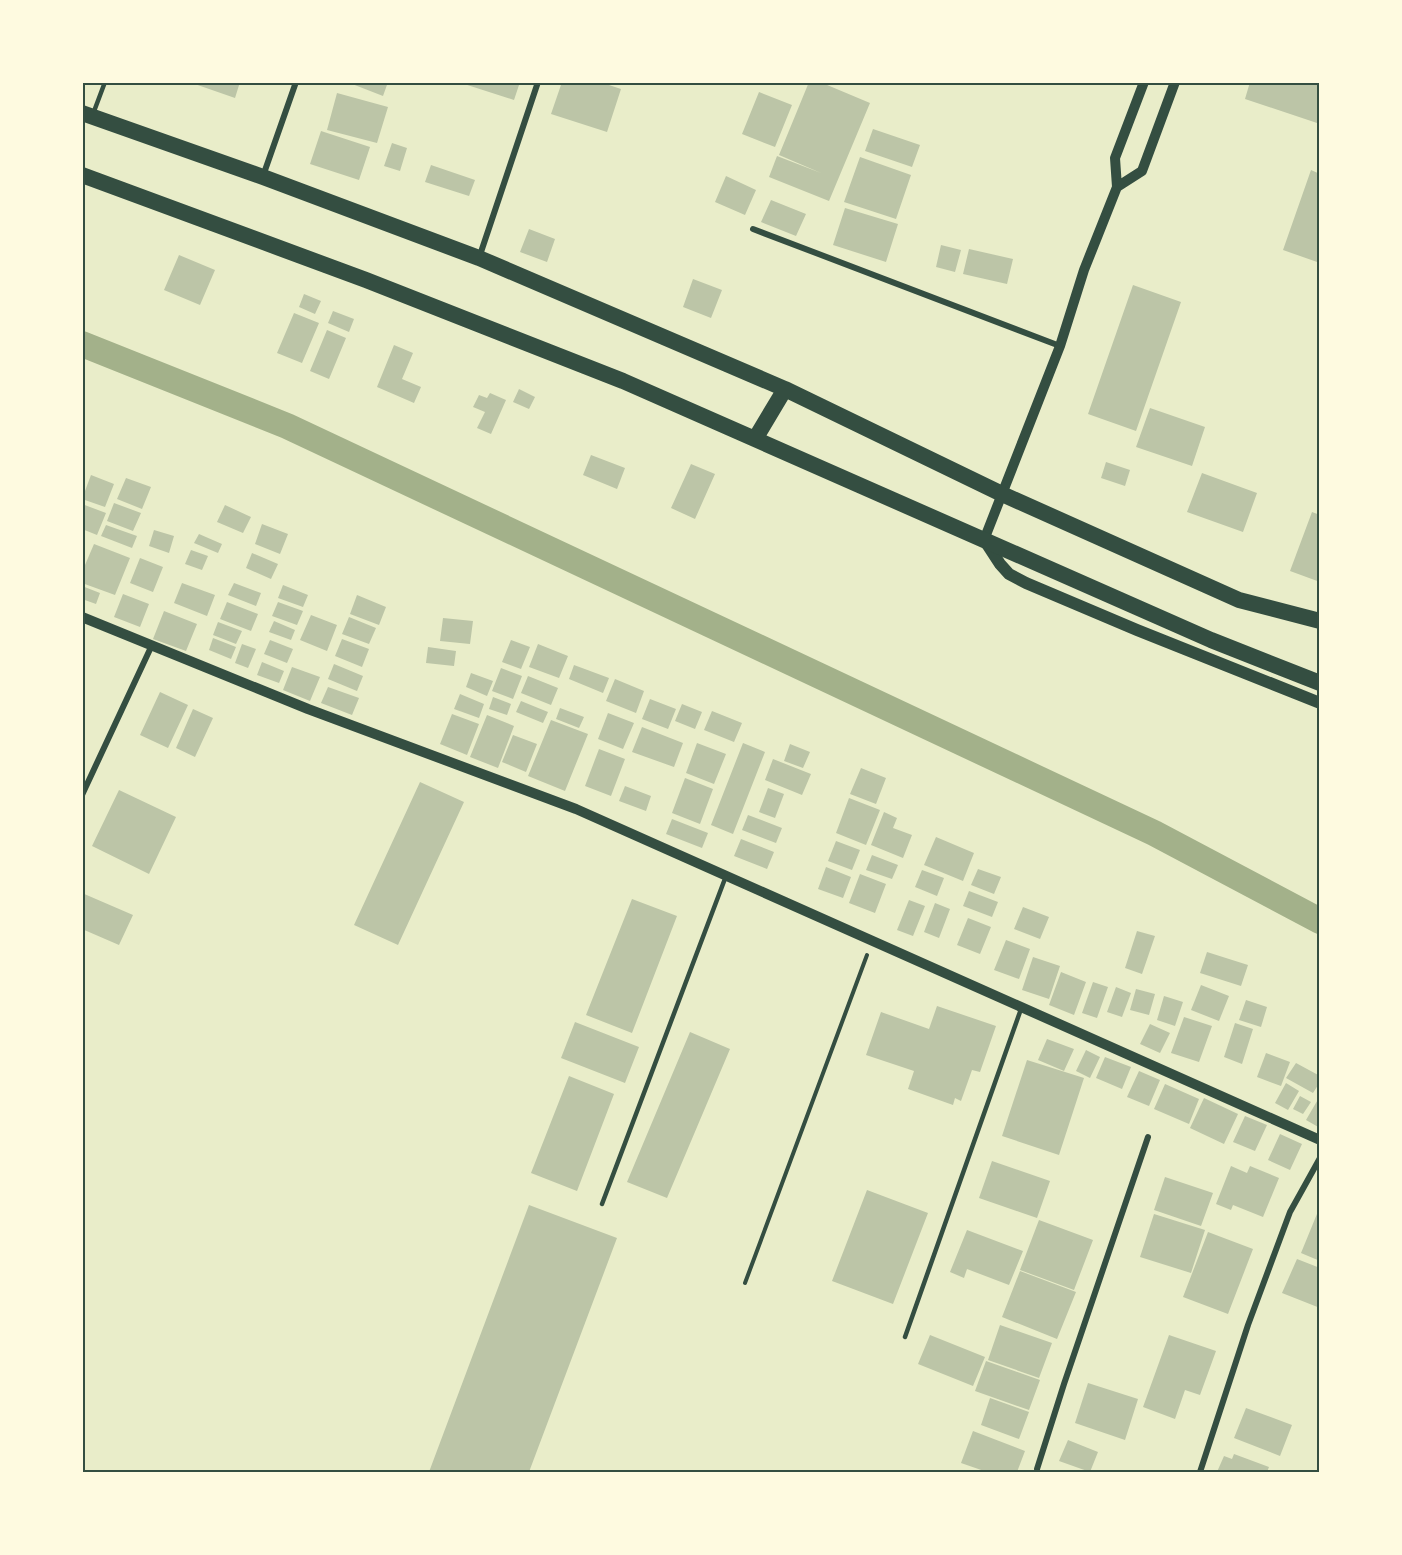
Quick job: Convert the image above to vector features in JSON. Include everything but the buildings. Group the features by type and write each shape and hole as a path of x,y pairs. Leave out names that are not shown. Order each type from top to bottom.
{"highway":[{"path":"87,115 263,177 479,258 785,389 1002,494 1239,600 1320,621"},
{"path":"82,175 366,280 623,381 1211,639 1320,683"},
{"path":"755,439 785,389"}],"main road":[{"path":"984,540 1009,574 1026,583 1320,703"}],"street":[{"path":"263,177 296,82"},
{"path":"479,258 538,82"},
{"path":"984,540 1060,346 1084,270 1117,187 1115,158 1144,82"},
{"path":"1117,187 1142,171 1175,82"},
{"path":"753,229 1060,346"},
{"path":"82,617 308,709 576,808 1320,1140"},
{"path":"82,795 152,645"},
{"path":"1046,1473 1037,1471 1064,1383 1148,1137"},
{"path":"1200,1473 1248,1325 1290,1212 1320,1158"}],"lane":[{"path":"87,115 105,82"},
{"path":"602,1204 726,876"},
{"path":"905,1337 1022,1006"}],"path":[{"path":"745,1283 872,940"}],"waterway":[{"path":"82,344 287,426 1154,833 1320,921"}]}
